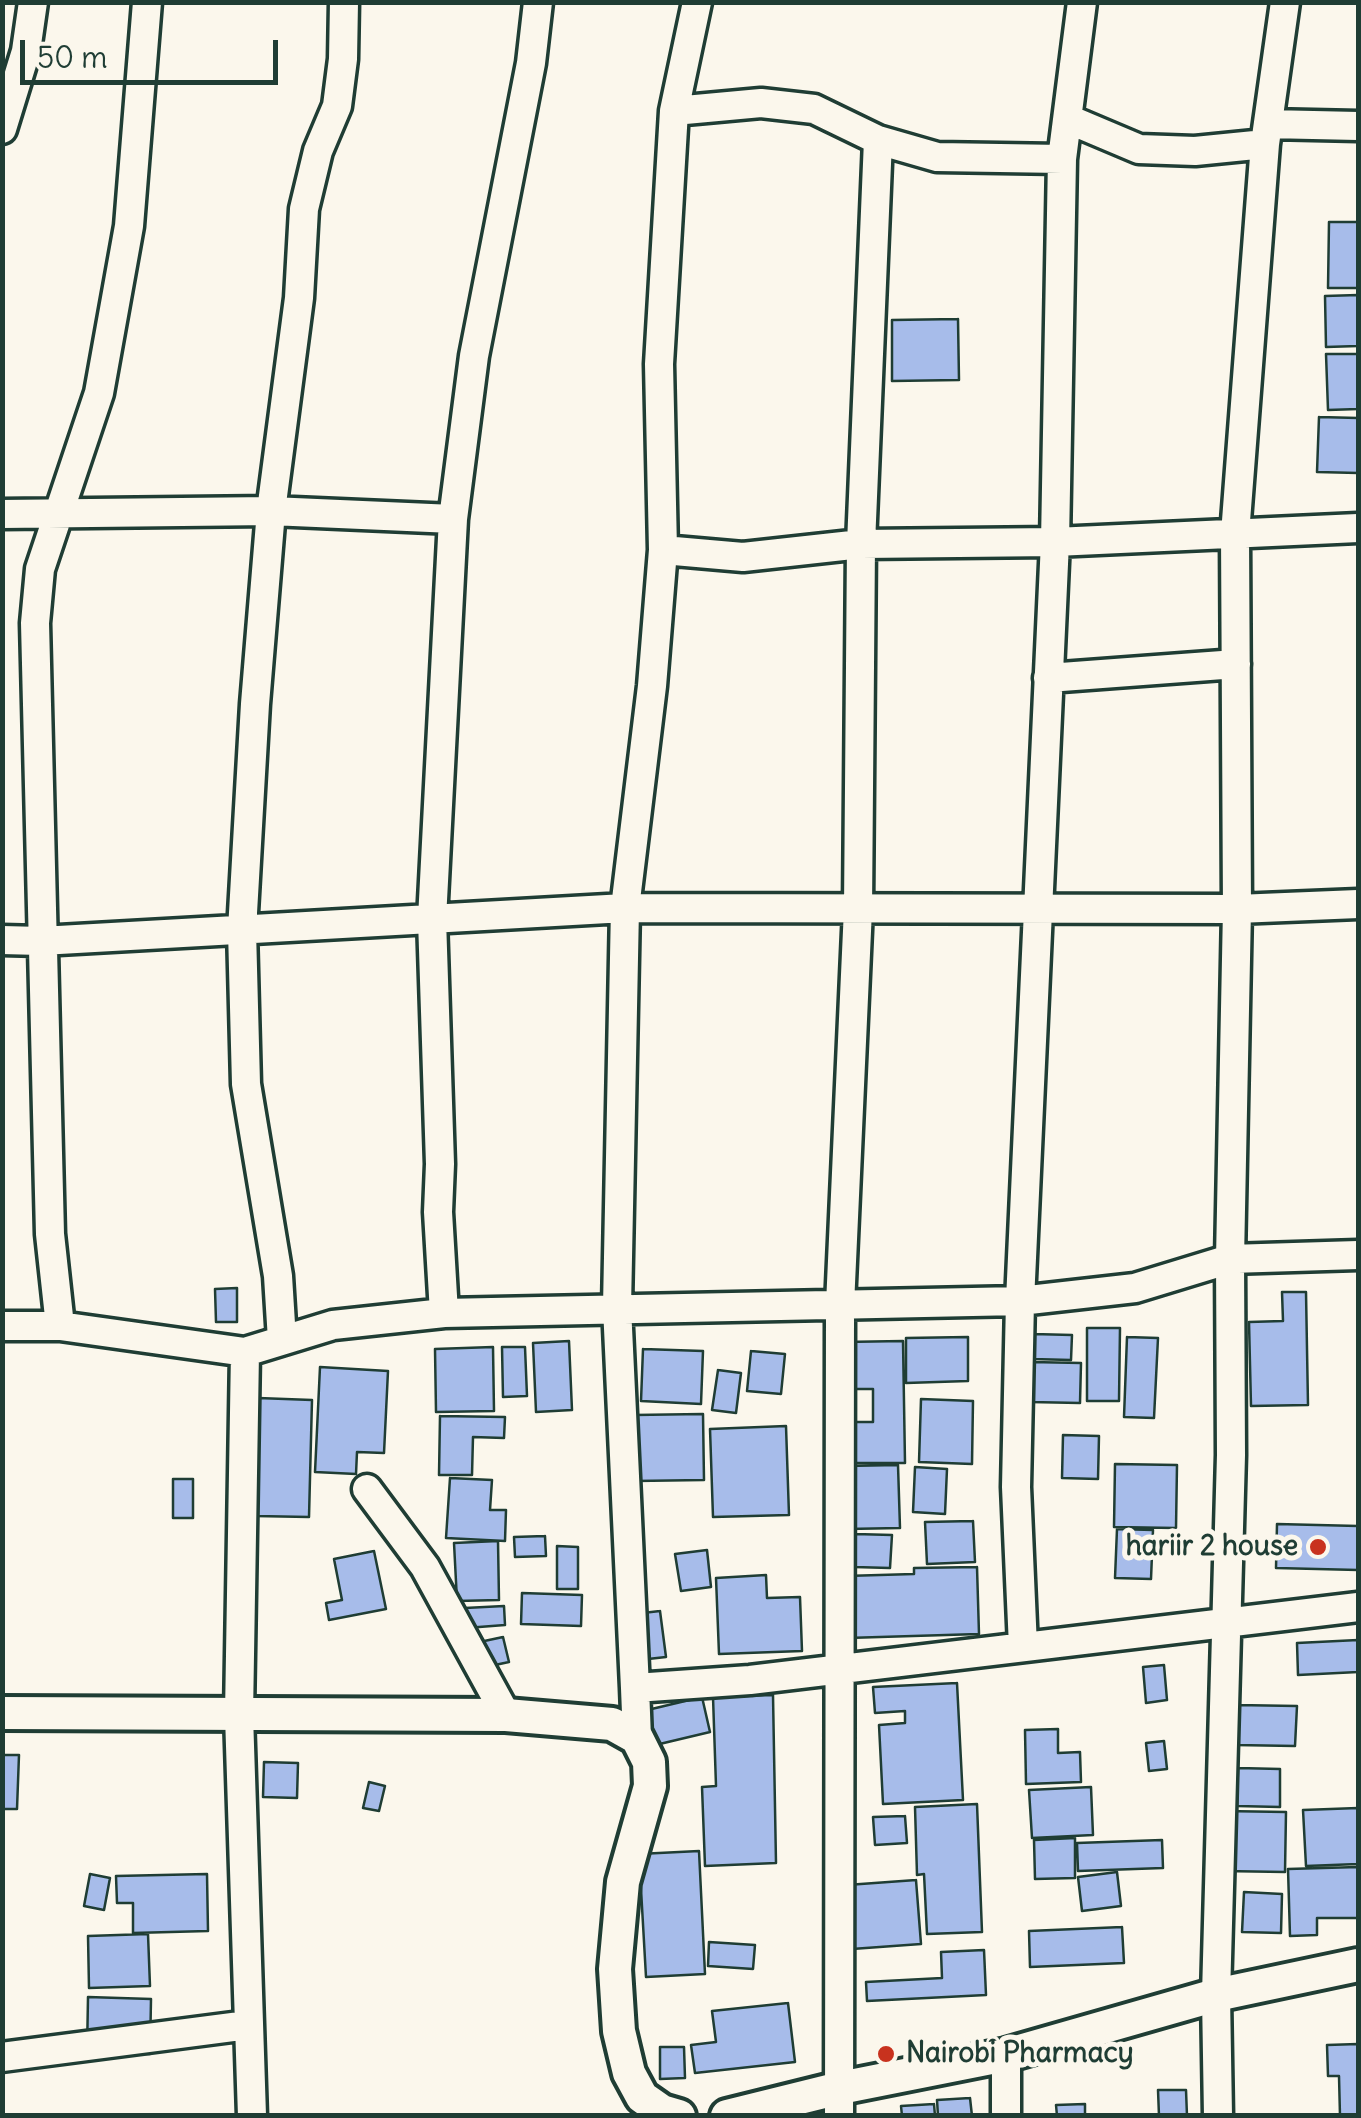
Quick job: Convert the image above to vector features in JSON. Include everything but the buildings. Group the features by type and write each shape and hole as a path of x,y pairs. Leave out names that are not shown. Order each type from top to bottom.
{"street":[{"path":"2,129 26,51 34,2"},
{"path":"60,1326 50,1234 35,623 40,569 99,393 129,226 147,2"},
{"path":"282,1340 278,1276 246,1084 242,930 271,512 299,298 304,208 318,151 337,106 344,2"},
{"path":"444,1313 432,919 453,519 474,356 538,2"},
{"path":"679,2116 642,2106 619,2031 614,1969 623,1882 650,1786 649,1762 637,1738 618,1307 625,908 652,686 663,550 659,364 674,111 697,2"},
{"path":"1023,1647 1016,1486 1020,1301 1055,542 1062,159 1082,2"},
{"path":"1218,2116 1216,1995 1230,1455 1237,909 1235,534 1267,134 1285,2"},
{"path":"674,111 761,104 814,108 878,140 937,158 1062,159"},
{"path":"1068,119 1138,150 1180,151 1267,134 1358,126"},
{"path":"839,2102 840,1305 858,909 861,544 878,140"},
{"path":"2,514 271,512 453,519"},
{"path":"663,550 743,557 861,544 1055,542 1358,528"},
{"path":"1048,678 1236,664"},
{"path":"2,940 42,941 625,908 1237,909 1358,904"},
{"path":"2,1326 60,1326 245,1352 333,1325 444,1313 1020,1301 1135,1288 1230,1259 1358,1256"},
{"path":"245,1352 239,1715 252,2116"},
{"path":"368,1490 425,1567 506,1715"},
{"path":"635,1688 750,1680 1358,1608"},
{"path":"2,1713 506,1715 612,1724 637,1738"},
{"path":"727,2116 839,2102 1216,1995 1358,1966"},
{"path":"2,2058 248,2025"},
{"path":"1006,2055 1006,2116"}],"place":[{"name":"hariir 2 house","path":"1318,1547"},
{"name":"Nairobi Pharmacy","path":"886,2054"}]}
